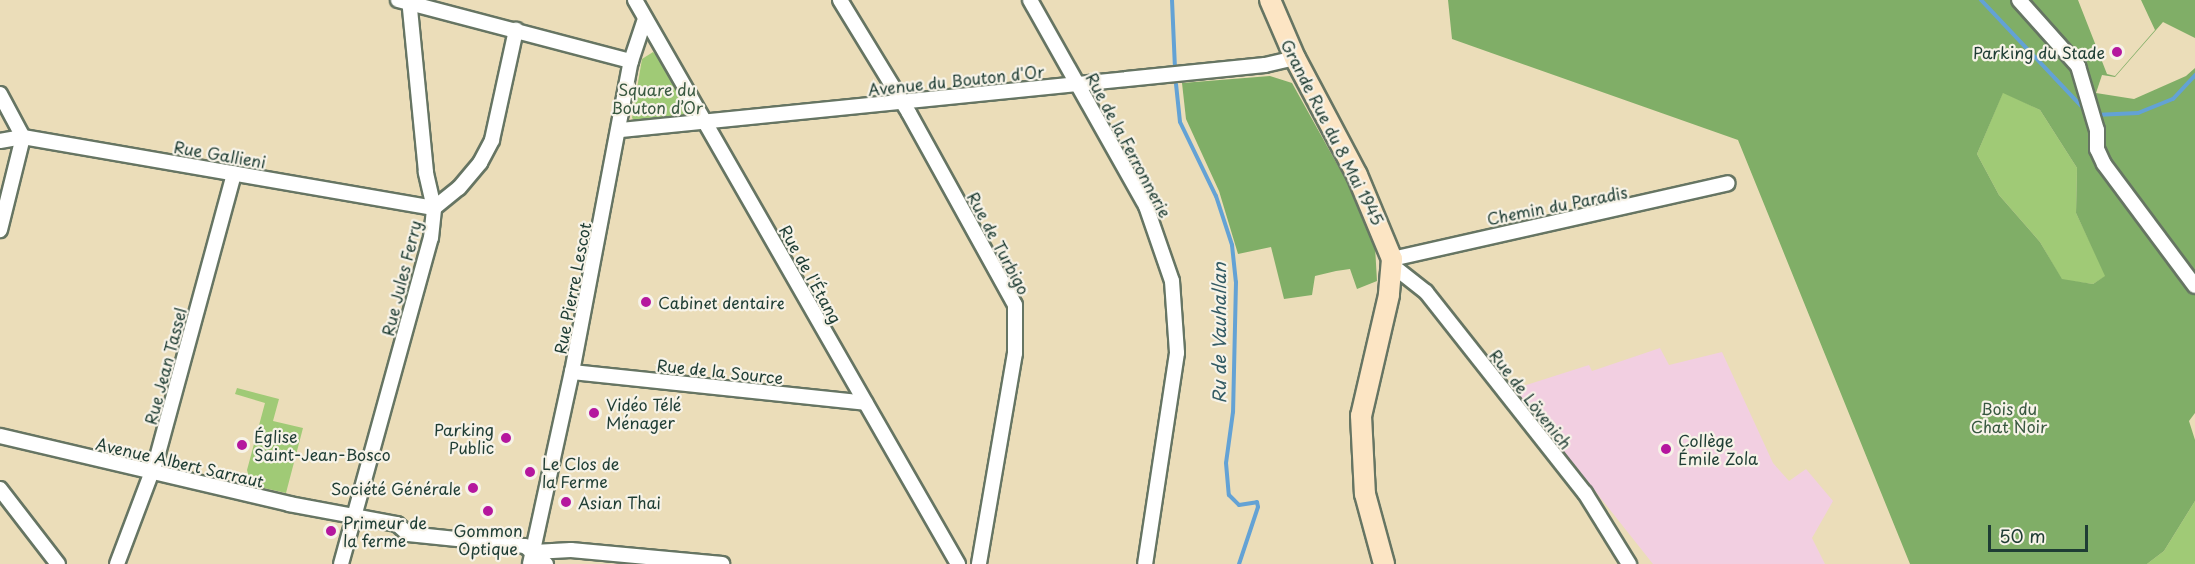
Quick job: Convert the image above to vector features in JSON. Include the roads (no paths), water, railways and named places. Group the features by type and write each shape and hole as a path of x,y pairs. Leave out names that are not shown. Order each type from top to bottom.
{"main road":[{"name":"Grande Rue du 8 Mai 1945","path":"1270,0 1295,58 1357,175 1392,262"},
{"path":"1384,564 1365,494 1361,416 1392,262"}],"street":[{"name":"Rue de l'Étang","path":"635,0 958,564"},
{"name":"Rue de Turbigo","path":"840,0 1015,305 1016,353 979,564"},
{"name":"Rue de la Ferronnerie","path":"1030,0 1146,206 1172,281 1177,353 1145,564"},
{"path":"2019,0 2078,66 2094,122 2097,150 2104,164 2195,286"},
{"path":"406,1 631,61"},
{"name":"Rue Jules Ferry","path":"341,564 359,487 431,238 434,207 426,172 406,1"},
{"name":"Rue Pierre Lescot","path":"532,558 621,130 631,61 645,19"},
{"path":"434,207 459,188 480,164 492,140 516,30"},
{"name":"Avenue du Bouton d'Or","path":"621,130 1265,65 1295,58"},
{"path":"0,93 23,137 0,230"},
{"name":"Rue Gallieni","path":"0,141 23,137 434,207"},
{"name":"Rue Jean Tassel","path":"117,564 152,472 234,173"},
{"name":"Chemin du Paradis","path":"1392,262 1728,183"},
{"name":"Rue de Lövenich","path":"1392,262 1434,301 1585,493 1629,564"},
{"name":"Rue de la Source","path":"572,372 865,403"},
{"name":"Avenue Albert Sarraut","path":"0,436 152,472 290,499 353,518 397,524 408,534 464,542 477,538 525,546 532,558"},
{"path":"0,489 58,564"},
{"path":"532,558 571,550 722,564"},
{"path":"532,558 546,564"}],"waterway":[{"name":"Ru de Vauhallan","path":"1172,0 1175,70"},
{"path":"1981,0 2088,113"},
{"path":"2095,115 2138,113 2173,99 2195,75"},
{"name":"Ru de Vauhallan","path":"1176,84 1180,122 1216,196 1232,245 1236,282 1233,412 1226,463 1229,495 1239,505 1257,502 1258,507 1239,564"}],"place":[{"name":"Parking du Stade","path":"2117,52"},
{"name":"Cabinet dentaire","path":"646,302"},
{"name":"Vidéo Télé Ménager","path":"594,413"},
{"name":"Parking Public","path":"506,438"},
{"name":"Église Saint-Jean-Bosco","path":"242,445"},
{"name":"Collège Émile Zola","path":"1666,449"},
{"name":"Le Clos de la Ferme","path":"530,472"},
{"name":"Société Générale","path":"473,488"},
{"name":"Asian Thai","path":"566,502"},
{"name":"Gommon Optique","path":"488,511"},
{"name":"Primeur de la ferme","path":"331,531"}],"park label":[{"name":"Square du Bouton d’Or","path":"657,98"},
{"name":"Bois du Chat Noir","path":"2009,417"}]}
